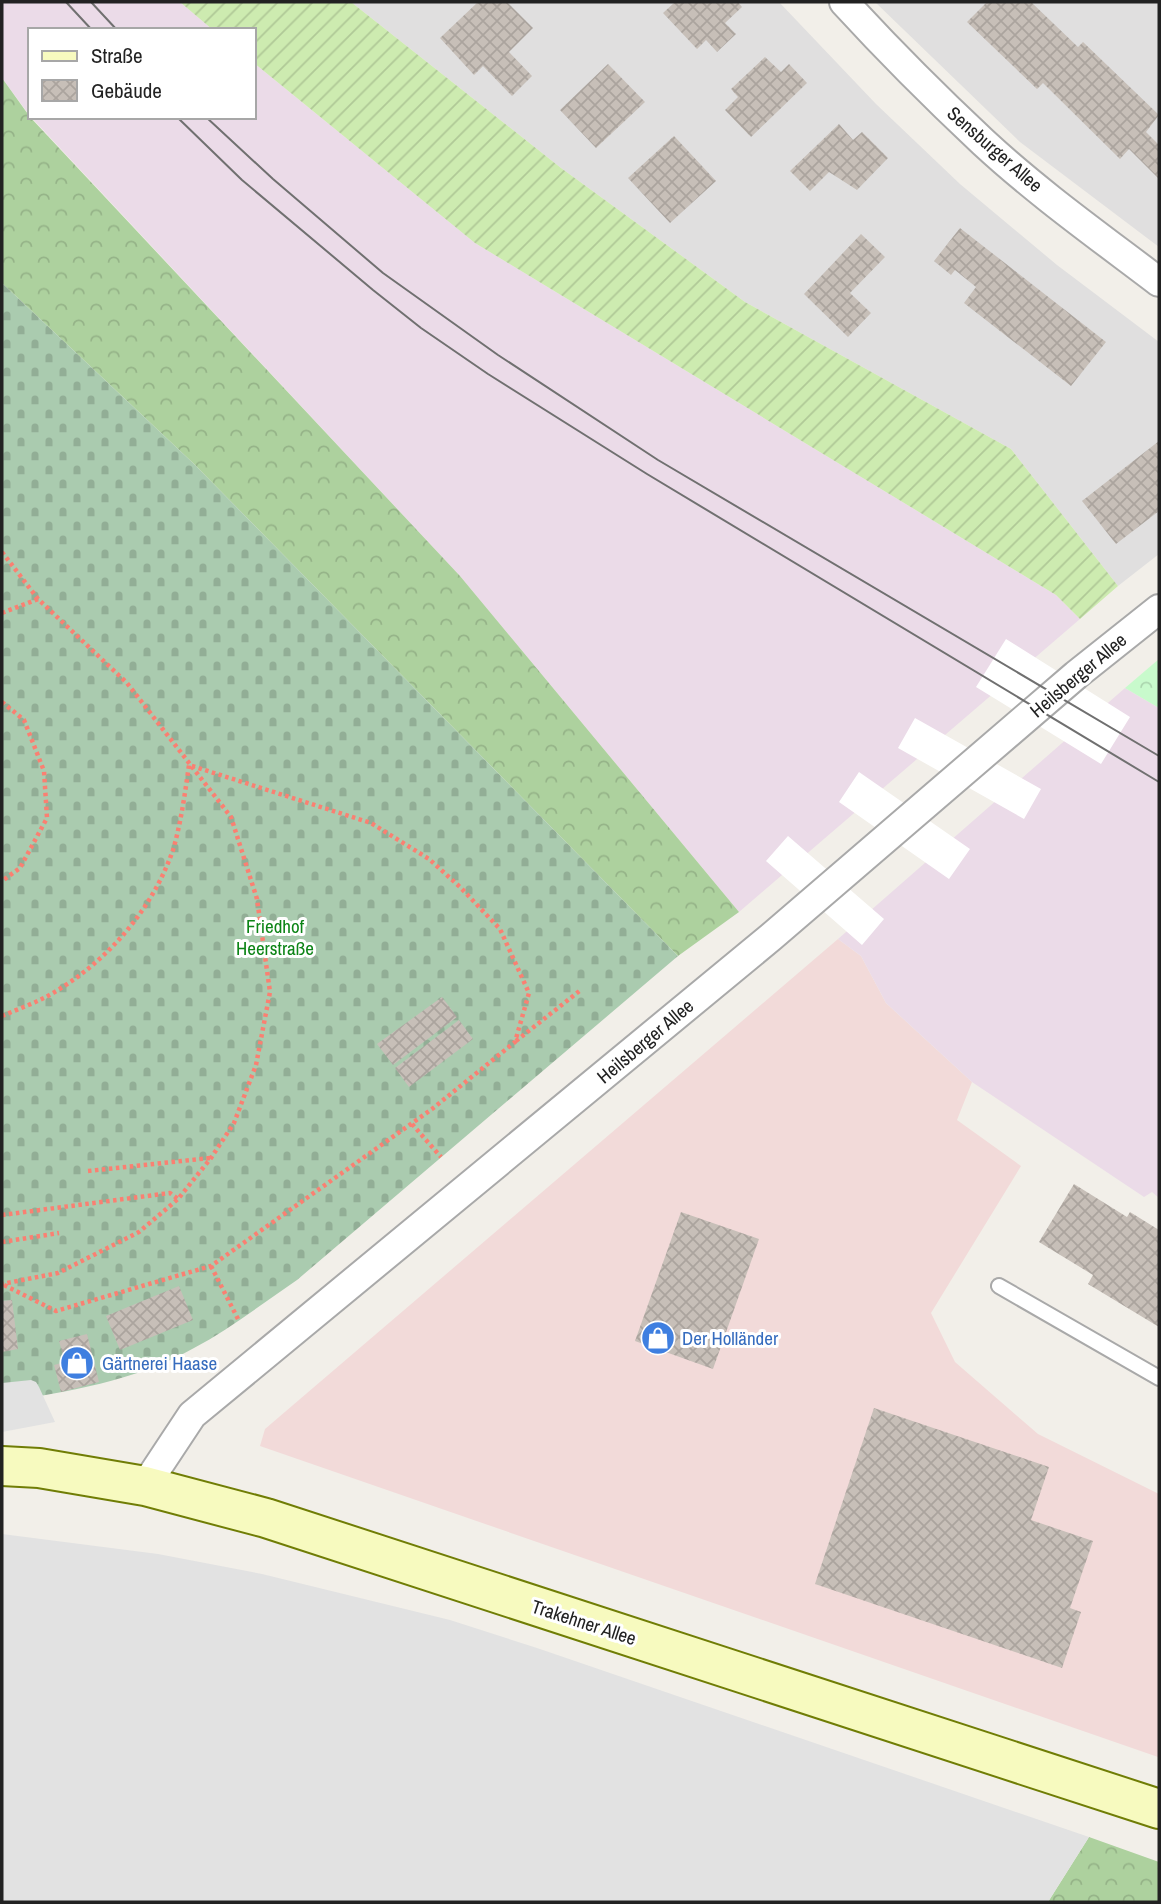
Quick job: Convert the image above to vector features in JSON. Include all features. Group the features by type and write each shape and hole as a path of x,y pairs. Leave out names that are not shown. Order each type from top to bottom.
{"main road":[{"name":"Trakehner Allee","path":"2,1465 39,1468 145,1486 267,1518 1159,1807"}],"street":[{"name":"Sensburger Allee","path":"844,2 888,50 985,144 1159,282"},
{"name":"Heilsberger Allee","path":"145,1486 192,1415 771,937 1076,675 1159,609"}],"lane":[{"path":"999,1286 1159,1378"}],"path":[{"path":"2,552 38,599 127,683 231,817 257,899 270,992 256,1065 234,1123 211,1158 178,1199 139,1233 58,1273 2,1284"},
{"path":"2,613 38,599"},
{"path":"2,702 24,720 44,771 47,818 20,868 2,881"},
{"path":"2,1016 46,997 69,982 124,936 155,890 173,849 189,765"},
{"path":"189,765 371,823 429,859 500,929 529,993 515,1042"},
{"path":"2,1284 56,1311 211,1266 412,1124 582,989"},
{"path":"412,1124 441,1157"},
{"path":"88,1171 211,1158"},
{"path":"2,1215 170,1193 178,1199"},
{"path":"2,1242 60,1233"},
{"path":"211,1266 238,1319"}],"shaded area":[{"path":"2,2 180,2 211,28 28,28 28,113 2,78"},
{"path":"351,2 779,2 876,104 960,184 1057,265 1159,342 1159,554 1118,586 1011,449 745,302 561,168"},
{"path":"875,2 1159,2 1159,247 1020,142"},
{"path":"256,65 475,243 1056,595 1080,619 739,912 460,576 33,119 256,119"},
{"path":"1125,688 1159,708 1159,1198 1152,1192 1144,1197 972,1082 886,1003 861,956 838,939"},
{"name":"Der Holländer","path":"838,939 861,956 886,1003 972,1082 957,1120 1021,1166 931,1313 955,1362 1038,1434 1159,1494 1158,1757 260,1446 265,1429"},
{"path":"31,1380 39,1387 55,1422 2,1432 2,1383"},
{"path":"2,1534 158,1554 262,1574 450,1620 1089,1837 1048,1902 2,1902"}],"green space":[{"path":"180,2 351,2 561,168 745,302 1011,449 1118,586 1080,619 1056,595 475,243 256,65 256,28 211,28"},
{"path":"2,78 28,114 28,119 32,119 460,576 739,912 678,956 194,464 2,283"},
{"name":"Friedhof Heerstraße","path":"2,283 194,464 678,956 297,1280 233,1324 207,1341 148,1369 100,1384 2,1402"},
{"path":"1159,659 1159,708 1125,688"},
{"path":"1089,1837 1159,1862 1159,1902 1048,1902"}],"pier":[{"path":"1006,639 1130,717 1101,764 976,687"},
{"path":"915,718 1041,789 1024,819 898,748"},
{"path":"859,772 970,849 949,879 839,802"},
{"path":"788,836 884,919 862,945 766,861"}],"building":[{"path":"478,2 507,2 533,28 509,52 532,76 512,96 483,66 474,75 440,38"},
{"path":"675,2 738,2 742,7 725,23 736,34 717,52 706,40 697,49 663,13"},
{"path":"987,2 1031,2 1078,47 1083,42 1159,115 1146,132 1159,145 1159,179 1129,149 1120,159 1043,83 1037,89 967,22"},
{"path":"765,57 781,72 789,64 807,83 751,137 725,110 738,97 731,89"},
{"path":"608,64 645,102 596,148 560,110"},
{"path":"839,124 853,140 862,132 888,158 857,190 829,172 810,191 790,171"},
{"path":"674,136 716,181 670,223 628,178"},
{"path":"960,228 1106,342 1071,386 964,303 976,287 955,270 951,275 934,261"},
{"path":"861,234 885,257 850,293 871,313 848,337 804,294"},
{"path":"1159,441 1159,511 1116,544 1082,501"},
{"path":"442,997 457,1017 393,1065 377,1044"},
{"path":"459,1020 473,1039 409,1087 395,1068"},
{"path":"1074,1184 1127,1217 1130,1212 1159,1230 1159,1327 1088,1284 1093,1275 1039,1242"},
{"path":"681,1212 759,1239 713,1369 635,1341"},
{"path":"179,1286 193,1320 120,1350 106,1316"},
{"path":"12,1300 18,1349 2,1352 2,1301"},
{"name":"Gärtnerei Haase","path":"87,1334 99,1382 61,1392 54,1365 65,1362 59,1341"},
{"path":"874,1408 1049,1467 1031,1520 1093,1541 1070,1608 1081,1612 1062,1668 815,1584"}],"tram line":[{"path":"66,2 90,28"},
{"path":"91,2 115,28"},
{"path":"179,119 242,180 373,290 421,328 488,374 647,474 1159,782"},
{"path":"208,119 273,179 383,273 498,355 658,460 1159,756"}],"place":[{"name":"Der Holländer","path":"658,1338"},
{"name":"Gärtnerei Haase","path":"77,1363"}]}
